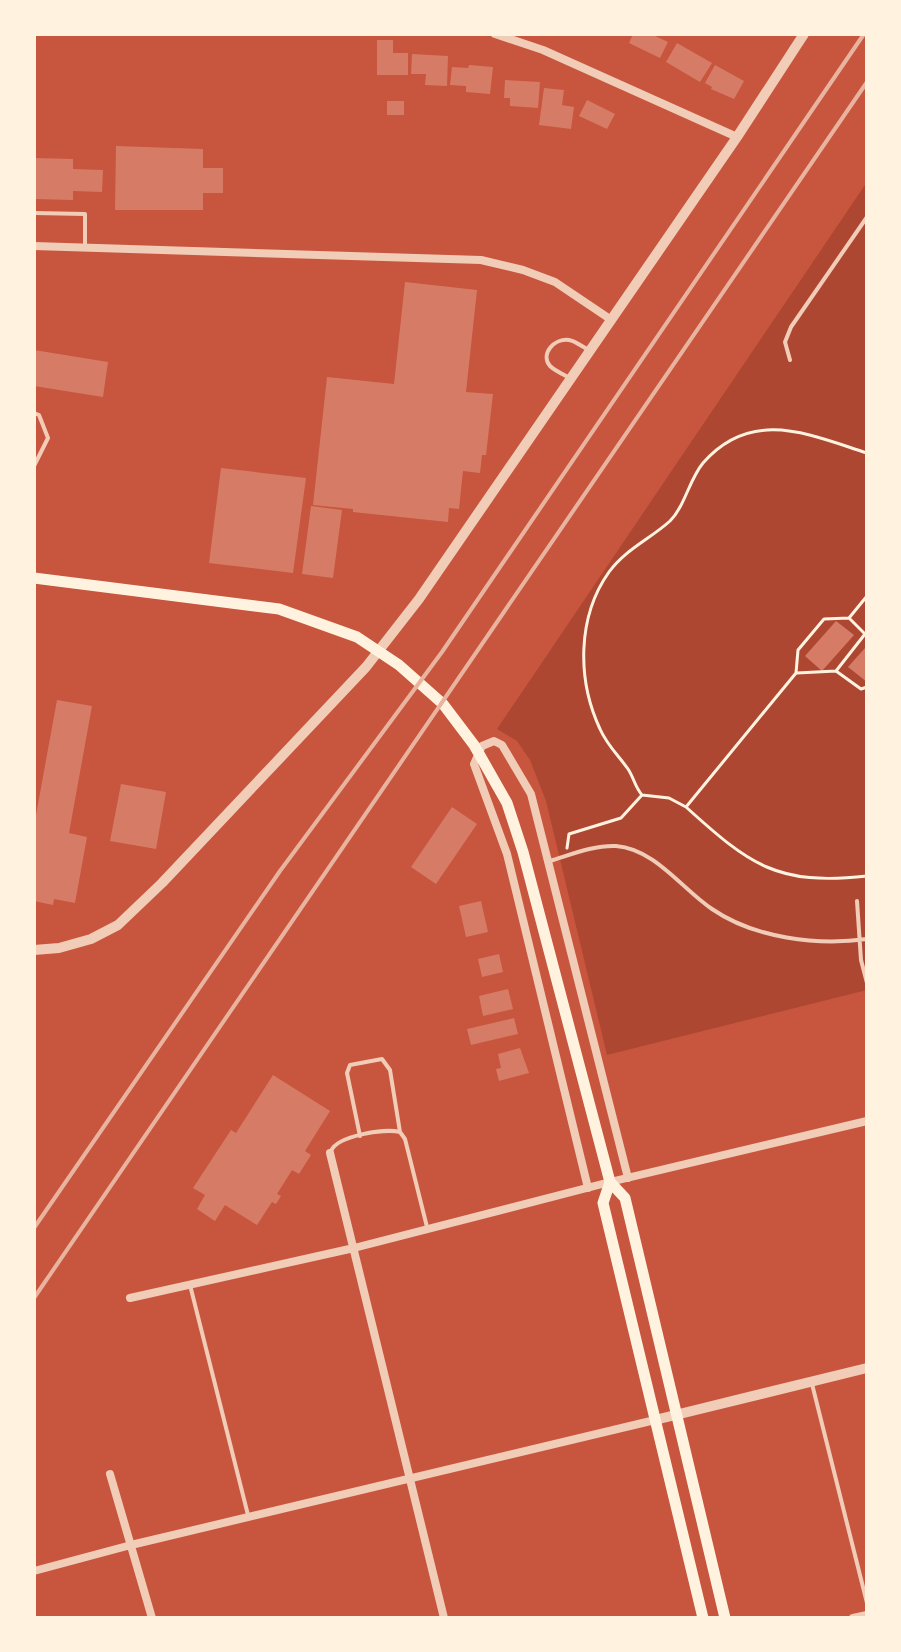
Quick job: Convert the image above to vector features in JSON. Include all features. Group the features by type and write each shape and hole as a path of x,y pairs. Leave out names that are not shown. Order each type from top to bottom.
{"main road":[{"path":"34,578 279,609 317,620 368,644 399,665 443,704 474,745 507,803 599,1132 610,1182 625,1198 725,1618"},
{"path":"610,1182 603,1203 703,1618"}],"street":[{"path":"495,34 543,50 737,137"},
{"path":"34,950 91,939 118,925 162,883 366,667 419,599 737,137 804,34"},
{"path":"34,246 481,260 555,282 610,319"},
{"path":"588,1188 507,854 474,764 482,746 494,741 502,745 516,765 531,794 628,1178"},
{"path":"130,1298 354,1248 610,1182 867,1121"},
{"path":"330,1153 444,1618"},
{"path":"34,1571 867,1368"},
{"path":"110,1474 152,1618"},
{"path":"853,1618 867,1615"}],"lane":[{"path":"34,213 85,214 85,247"},
{"path":"790,360 785,342 791,327 867,217"},
{"path":"570,378 549,365 546,357 548,350 553,343 570,340 589,350"},
{"path":"34,413 39,415 48,438 34,466"},
{"path":"550,861 616,846 650,858 715,911 733,921 785,936 816,941 867,939"},
{"path":"857,901 859,940 867,983"},
{"path":"360,1136 347,1073 350,1065 382,1059 390,1070 400,1132 405,1139 428,1229"},
{"path":"330,1153 334,1144 360,1136 391,1130 400,1132"},
{"path":"190,1285 249,1517"},
{"path":"811,1382 867,1603"}],"path":[{"path":"642,795 599,728 585,684 586,627 591,605 609,571 623,555 671,520 704,463 731,441 761,431 786,429 867,453"},
{"path":"849,618 867,596"},
{"path":"686,807 796,673 798,650 824,619 849,618 866,635 836,671"},
{"path":"796,673 836,671 861,689 867,687"},
{"path":"642,795 669,798 686,807 728,844 764,866 805,877 843,879 867,876"},
{"path":"567,856 569,834 621,818 642,795"}],"shaded area":[{"path":"867,182 867,990 607,1055 546,801 530,760 517,741 497,729"}],"building":[{"path":"633,34 651,34 668,42 660,58 629,43"},
{"path":"377,40 393,40 393,53 408,53 408,75 377,75"},
{"path":"677,43 712,63 700,82 666,62"},
{"path":"412,54 448,56 447,86 425,85 426,74 411,74"},
{"path":"469,65 493,67 490,94 466,92 466,86 450,85 452,67 468,68"},
{"path":"715,65 744,81 734,99 705,83"},
{"path":"505,80 540,82 538,108 510,106 510,98 504,98"},
{"path":"544,88 564,90 562,105 574,107 571,129 539,125"},
{"path":"587,100 615,114 607,129 579,116"},
{"path":"387,101 404,101 404,115 387,115"},
{"path":"116,146 203,149 203,168 223,168 223,193 203,193 203,210 115,210"},
{"path":"34,158 73,159 73,169 103,170 102,192 73,191 73,200 34,199"},
{"path":"405,282 477,290 466,392 493,394 486,455 482,455 480,473 463,471 459,509 449,508 448,522 313,505 327,377 394,384"},
{"path":"34,350 108,362 103,397 34,386"},
{"path":"221,468 306,478 293,573 209,563"},
{"path":"311,506 342,510 333,578 302,574"},
{"path":"836,621 854,635 822,671 805,656"},
{"path":"865,648 867,650 867,682 848,667"},
{"path":"57,700 92,706 69,833 87,837 75,903 54,899 53,905 34,901 34,826"},
{"path":"121,784 166,792 156,849 110,841"},
{"path":"452,807 477,824 436,884 411,867"},
{"path":"481,901 488,932 466,937 459,906"},
{"path":"499,954 503,972 482,977 478,959"},
{"path":"508,989 513,1009 483,1016 479,996"},
{"path":"514,1018 518,1034 471,1045 467,1029"},
{"path":"520,1048 529,1073 499,1081 496,1069 501,1068 498,1054"},
{"path":"273,1075 330,1111 305,1151 311,1155 299,1174 292,1170 277,1194 281,1196 276,1204 272,1202 257,1225 225,1205 215,1221 197,1209 205,1195 193,1188 231,1130 236,1133"}],"railway":[{"path":"34,1228 280,871 442,652 864,34"},
{"path":"34,1298 867,82"}]}
